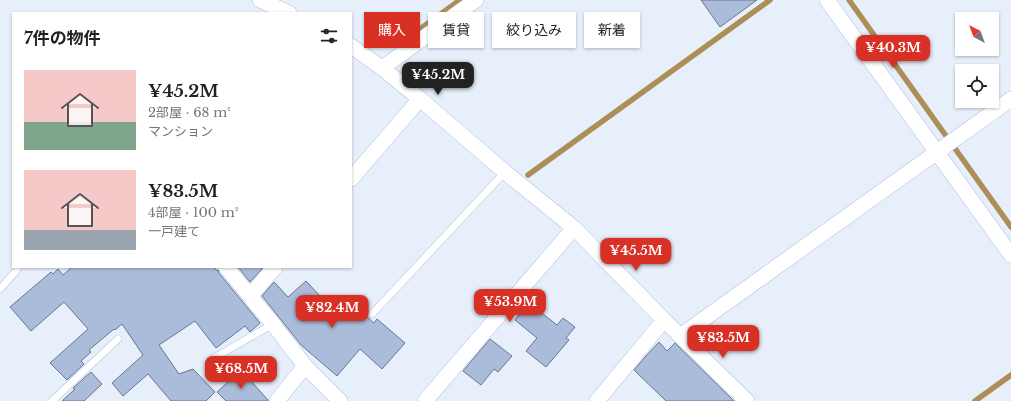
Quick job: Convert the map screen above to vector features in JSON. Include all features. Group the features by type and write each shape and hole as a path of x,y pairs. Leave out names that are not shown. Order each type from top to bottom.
{"street":[{"path":"260,0 286,12"},
{"path":"382,68 476,0"},
{"path":"827,0 941,150 1011,256"},
{"path":"352,47 382,68 420,99 505,172 574,228 746,401"},
{"path":"352,178 420,99"},
{"path":"680,336 1011,99"},
{"path":"425,401 574,228"},
{"path":"227,268 305,366 340,401"},
{"path":"250,296 274,268"},
{"path":"597,401 664,320"},
{"path":"277,401 305,366"}],"lane":[{"path":"372,314 505,172"},
{"path":"0,289 18,268"},
{"path":"214,358 273,324"},
{"path":"52,401 118,339"}],"building":[{"path":"701,0 757,0 720,27"},
{"path":"71,268 215,268 217,271 218,270 260,323 250,332 245,326 216,348 195,321 159,345 179,374 193,369 215,392 206,401 171,401 148,374 123,396 112,383 143,355 122,324 89,350 91,352 81,361 84,364 67,380 50,363 88,329 64,302 31,331 10,307 51,272 53,274 58,269 63,275"},
{"path":"239,268 262,269 250,282"},
{"path":"306,281 336,313 347,300 374,323 377,319 405,343 382,369 360,349 337,376 301,345 262,296 274,282 288,297"},
{"path":"529,303 557,325 563,318 575,327 566,338 569,340 546,367 526,351 537,338 515,320"},
{"path":"490,339 512,356 498,372 494,369 481,385 463,371"},
{"path":"659,342 667,351 675,343 734,401 666,401 634,370"},
{"path":"241,370 268,401 226,401 217,392"},
{"path":"91,372 102,384 84,401 62,401 75,389 73,388"}],"waterway":[{"path":"420,29 460,0"},
{"path":"528,175 770,0"},
{"path":"849,0 1011,227"},
{"path":"975,401 1011,375"}]}
